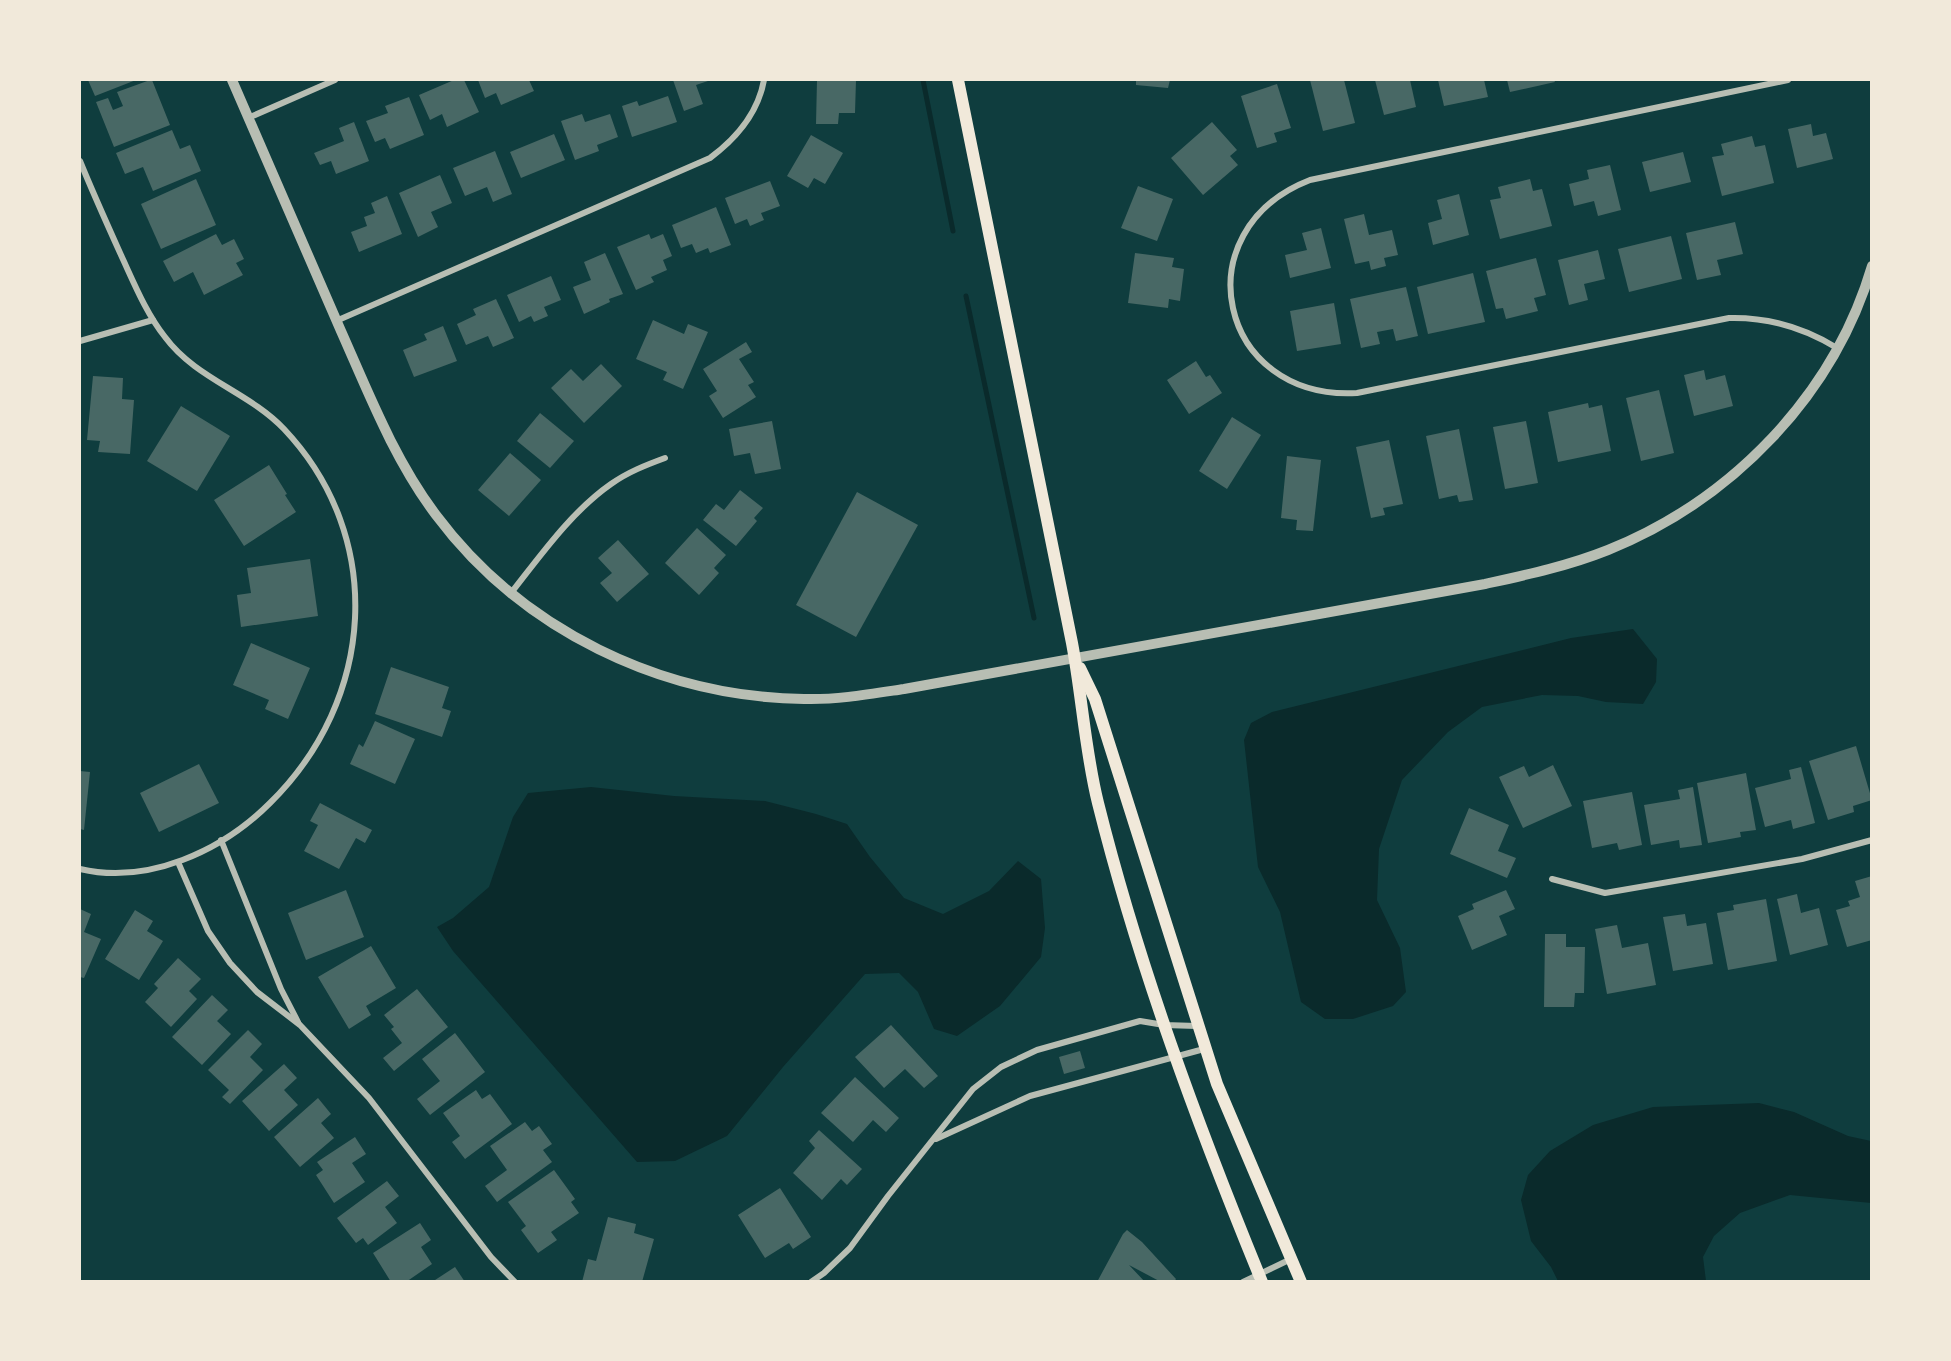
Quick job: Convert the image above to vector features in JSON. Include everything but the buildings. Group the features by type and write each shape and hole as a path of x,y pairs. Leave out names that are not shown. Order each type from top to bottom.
{"main road":[{"path":"958,80 1075,658 1097,800 1126,905 1175,1058 1223,1187 1261,1278"},
{"path":"1075,658 1095,699 1204,1049 1299,1281"}],"street":[{"path":"231,80 386,433 419,490 453,536 490,575 511,593 575,637 637,667 702,687 757,697 807,699 869,694 1506,579 1555,568 1608,550 1651,530 1684,511 1731,477 1792,416 1838,348 1872,266"},
{"path":"248,117 335,80"},
{"path":"336,321 710,158 731,141 749,120 757,104 764,80"},
{"path":"1788,80 1310,180 1294,186 1279,194 1266,205 1245,232 1232,264 1230,282 1232,307 1240,332 1256,355 1276,374 1301,387 1329,393 1357,393 1729,318 1752,318 1797,327 1838,348"},
{"path":"80,161 134,284 165,338 186,360 210,378 268,414 284,428 314,466 335,505 344,528 356,592 353,649 340,695 326,727 285,788 250,821 221,840 178,862 130,873 101,873 80,869"},
{"path":"80,341 153,320"},
{"path":"511,593 569,523 596,496 637,469 665,458"},
{"path":"221,840 282,989 300,1025"},
{"path":"1552,879 1605,893 1802,859 1872,840"},
{"path":"178,862 208,932 230,963 257,992 300,1025 369,1098 491,1257 515,1281"},
{"path":"811,1281 824,1273 850,1248 973,1089 1001,1067 1037,1050 1140,1021 1164,1025 1197,1026"},
{"path":"932,1140 1030,1096 1204,1049"},
{"path":"1243,1281 1261,1278 1291,1259"}],"water":[{"path":"1633,629 1657,659 1656,682 1643,704 1606,702 1578,696 1542,695 1482,707 1448,732 1402,780 1379,849 1377,900 1400,948 1406,992 1393,1006 1353,1019 1325,1019 1301,1002 1280,912 1258,867 1244,740 1251,723 1272,712 1571,638"},
{"path":"591,787 674,796 765,801 847,824 870,857 904,898 943,914 989,891 1018,861 1041,879 1045,928 1041,957 1000,1006 957,1036 934,1029 918,992 899,973 865,974 783,1067 727,1136 675,1161 637,1162 453,951 437,927 453,918 489,887 513,817 528,793"},
{"path":"1759,1103 1794,1112 1848,1136 1871,1141 1871,1203 1790,1195 1740,1213 1714,1236 1703,1257 1706,1281 1558,1281 1551,1267 1531,1241 1521,1200 1528,1175 1550,1151 1593,1125 1653,1107"}],"waterway":[{"path":"923,80 953,231"},
{"path":"966,296 1034,618"}]}
